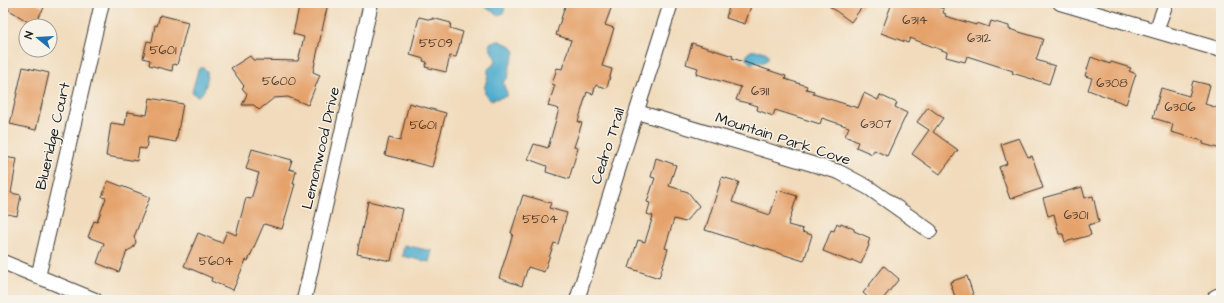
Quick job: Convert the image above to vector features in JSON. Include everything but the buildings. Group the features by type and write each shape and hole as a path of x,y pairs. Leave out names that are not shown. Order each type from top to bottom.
{"street":[{"name":"Blueridge Court","path":"38,277 102,3"},
{"name":"Lemonwood Drive","path":"304,300 371,3"},
{"name":"Cedro Trail","path":"576,300 671,3"},
{"path":"1060,3 1221,50"},
{"path":"1156,31 1166,3"},
{"name":"Mountain Park Cove","path":"637,112 839,172 869,188 930,231"},
{"path":"3,262 95,300"}],"water":[{"path":"482,3 503,3 504,11 502,14 497,15 485,7"},
{"path":"500,41 511,46 515,52 509,68 509,76 503,83 507,96 491,100 485,94 485,88 488,77 488,69 495,63 496,60 489,46 491,42"},
{"path":"758,50 764,52 768,54 768,59 764,62 750,63 746,59 747,54 751,51"},
{"path":"200,68 204,68 207,71 207,78 205,88 199,96 192,92 198,70"},
{"path":"404,245 432,251 429,262 402,256"}]}
